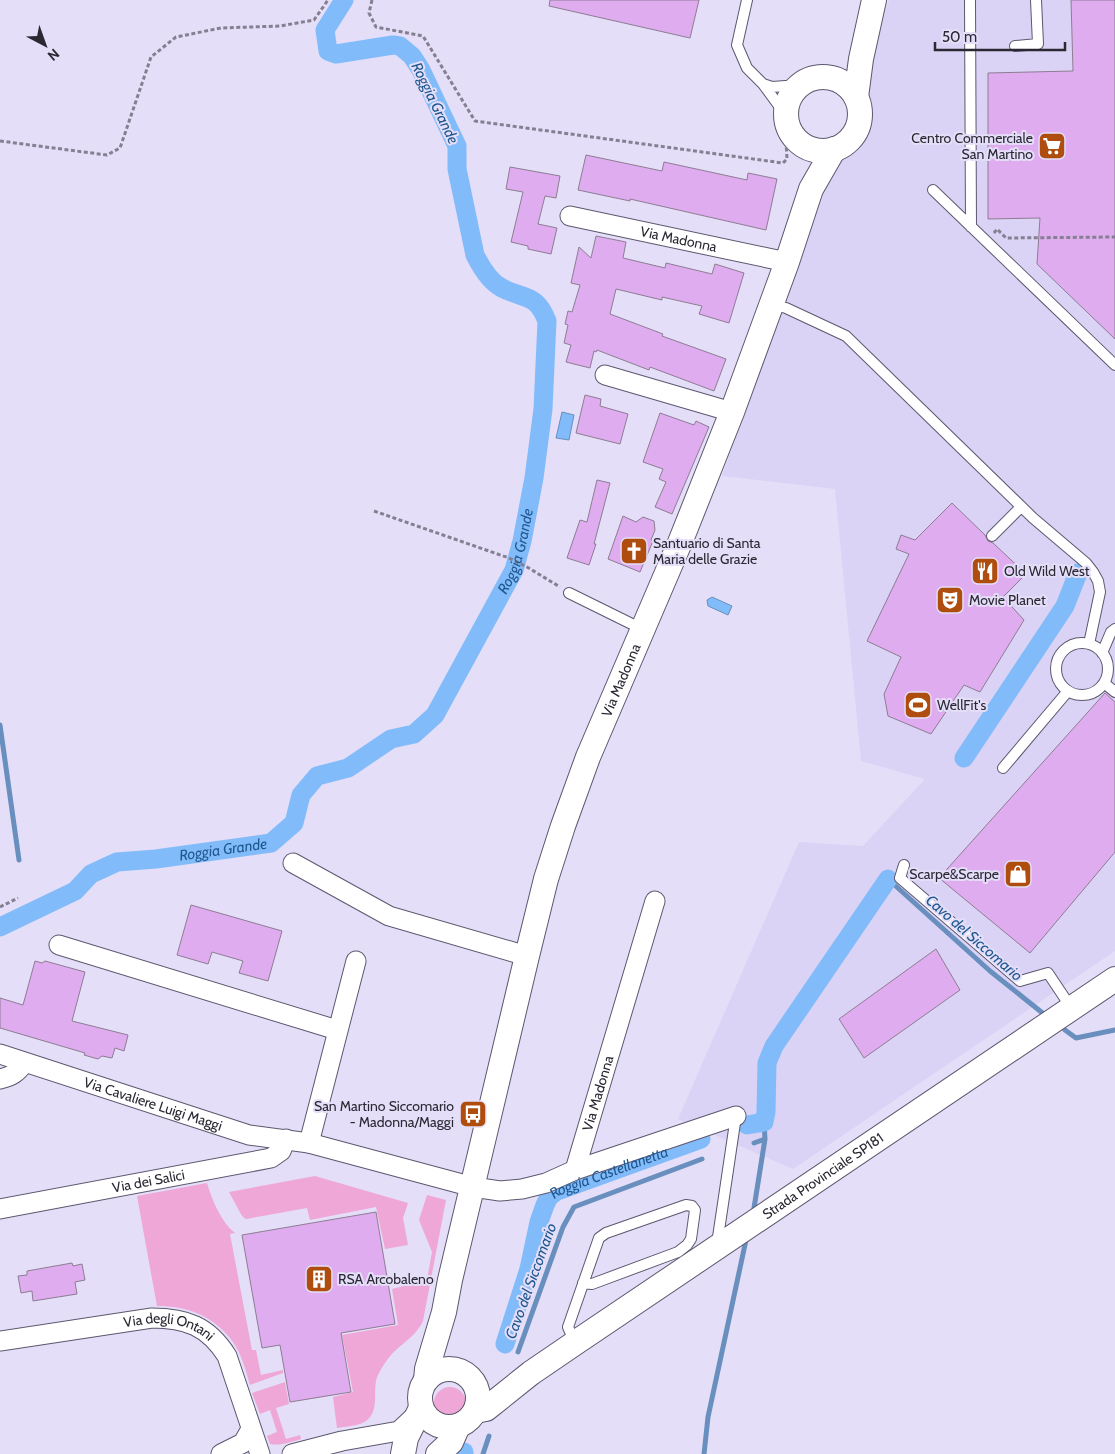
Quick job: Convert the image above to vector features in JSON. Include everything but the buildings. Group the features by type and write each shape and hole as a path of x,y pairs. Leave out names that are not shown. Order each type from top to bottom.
{"street":[{"path":"828,77 850,59 873,4"},
{"path":"856,97 845,84 828,77 813,78 799,85 787,103 787,122 795,139 802,145 823,149 850,139 856,131 860,114 856,97 861,59 873,4"},
{"name":"Via Madonna","path":"426,1380 427,1369 444,1312 546,879 574,792 643,630 732,412 787,262 823,149"},
{"name":"Via Madonna","path":"570,216 787,262"},
{"path":"604,375 732,412"},
{"path":"293,863 389,916 527,956"},
{"name":"Via Madonna","path":"575,1170 655,900"},
{"path":"59,945 337,1030"},
{"path":"309,1143 356,961"},
{"name":"Strada Provinciale SP181","path":"467,1418 486,1409 531,1373 716,1247 1072,1010 1115,979"},
{"name":"Via Cavaliere Luigi Maggi","path":"0,1054 249,1135 286,1138 309,1143 473,1187"},
{"path":"0,1079 10,1077 24,1063"},
{"path":"473,1187 500,1190 546,1183 575,1170 736,1116"},
{"name":"Via dei Salici","path":"0,1208 271,1158 281,1151 286,1138"},
{"name":"Via Madonna","path":"444,1312 442,1337 445,1347 466,1376"},
{"name":"Via degli Ontani","path":"0,1341 152,1318 170,1318 189,1322 218,1342 226,1356 260,1454"},
{"path":"438,1454 451,1442 467,1418 478,1401 477,1391 466,1376 447,1369 435,1372 426,1380 421,1388 419,1398 425,1416 440,1426 449,1428 467,1418"},
{"name":"Strada Provinciale SP181","path":"466,1376 501,1380 531,1373"},
{"path":"292,1454 342,1441 399,1431 410,1422 421,1408"},
{"path":"403,1454 406,1438 421,1408"},
{"path":"221,1454 243,1443 251,1429"},
{"path":"377,1435 391,1444 399,1454"}],"lane":[{"path":"747,0 737,45 747,68 763,84 787,122"},
{"path":"970,0 971,226"},
{"path":"1015,46 1038,44 1036,0"},
{"path":"763,84 772,87 799,85"},
{"path":"934,190 1115,365"},
{"path":"771,304 786,308 846,336 1021,507 1086,562 1098,581 1100,592 1089,644"},
{"path":"992,536 1021,507"},
{"path":"569,593 643,630"},
{"path":"1102,653 1111,632 1115,629"},
{"path":"1089,644 1102,653 1108,667 1104,683 1099,689 1092,693 1075,694 1062,685 1056,670 1058,662 1066,649 1074,645 1089,644"},
{"path":"1104,683 1115,692"},
{"path":"1003,768 1068,690"},
{"path":"904,865 900,878 975,943 1020,981 1048,973 1072,1010"},
{"path":"716,1247 736,1116"},
{"path":"575,1343 568,1327 583,1282 598,1238 686,1205 692,1206 695,1210 691,1238 687,1245 678,1252 592,1284 583,1282"}],"path":[{"path":"0,141 107,155 120,148 150,57 176,37 221,28 280,26 314,20 328,0"},
{"path":"372,0 369,13 376,27 423,36 475,121 783,163 787,159 787,122"},
{"path":"987,242 997,229 1006,238 1115,237"},
{"path":"374,511 509,558 569,593"},
{"path":"0,907 18,898"}],"shaded area":[{"path":"889,0 1115,0 1115,951 793,1169 678,1119 799,842 863,846 925,779 861,761 835,489 722,476"},
{"path":"315,1176 408,1203 403,1218 408,1245 385,1249 376,1207 310,1220 307,1208 246,1219 242,1216 229,1192"},
{"path":"207,1183 221,1217 235,1233 230,1234 252,1350 256,1350 261,1375 283,1370 283,1373 250,1385 236,1347 226,1333 217,1325 209,1319 190,1311 168,1306 157,1306 137,1196"},
{"path":"427,1195 446,1200 423,1321 415,1333 391,1355 380,1371 375,1385 373,1413 370,1417 360,1424 337,1428 333,1397 353,1392 342,1335 398,1325 392,1289 427,1280 432,1252 419,1220"},
{"path":"285,1382 289,1404 276,1408 286,1439 300,1435 301,1439 282,1444 270,1444 267,1436 277,1432 270,1410 260,1414 252,1393"},
{"path":"450,1387 456,1388 461,1392 465,1397 465,1409 461,1414 456,1418 450,1419 444,1418 439,1414 435,1409 434,1403 435,1397 439,1392 444,1388"}],"water":[{"path":"562,412 574,415 569,440 556,438"},
{"path":"712,597 732,606 728,615 708,606 707,600"}],"waterway":[{"name":"Roggia Grande","path":"0,927 75,891 91,874 117,862 156,859 271,843 294,823 301,795 317,776 348,768 391,739 414,734 435,715 514,570 522,541 534,478 543,409 547,321 543,312 534,301 510,292 494,282 483,269 475,255 457,169 457,146 421,70 412,56 400,46 393,45 336,54 328,51 325,30 344,0"},
{"name":"Roggia Castellanetta","path":"964,758 1065,606 1078,573"},
{"name":"Cavo del Siccomario","path":"0,725 19,860"},
{"name":"Cavo del Siccomario","path":"888,879 990,971 1045,1015"},
{"name":"Roggia Castellanetta","path":"747,1125 764,1122 767,1063 774,1046 888,879"},
{"name":"Cavo del Siccomario","path":"1065,1030 1076,1038 1115,1030"},
{"name":"Cavo del Siccomario","path":"754,1208 765,1139 764,1122"},
{"name":"Roggia Castellanetta","path":"505,1344 529,1269 539,1222 549,1197 557,1191 701,1139"},
{"name":"Cavo del Siccomario","path":"754,1143 765,1139"},
{"name":"Cavo del Siccomario","path":"518,1352 563,1227 574,1207 702,1159"},
{"name":"Cavo del Siccomario","path":"704,1454 708,1417 746,1240"},
{"name":"Cavo del Siccomario","path":"483,1454 489,1436"}],"place":[{"name":"Centro Commerciale San Martino","path":"1052,146"},
{"name":"Santuario di Santa Maria delle Grazie","path":"634,551"},
{"name":"Old Wild West","path":"985,571"},
{"name":"Movie Planet","path":"950,600"},
{"name":"WellFit's","path":"918,705"},
{"name":"Scarpe&Scarpe","path":"1018,874"},
{"name":"San Martino Siccomario - Madonna/Maggi","path":"473,1114"},
{"name":"RSA Arcobaleno","path":"319,1279"}]}
